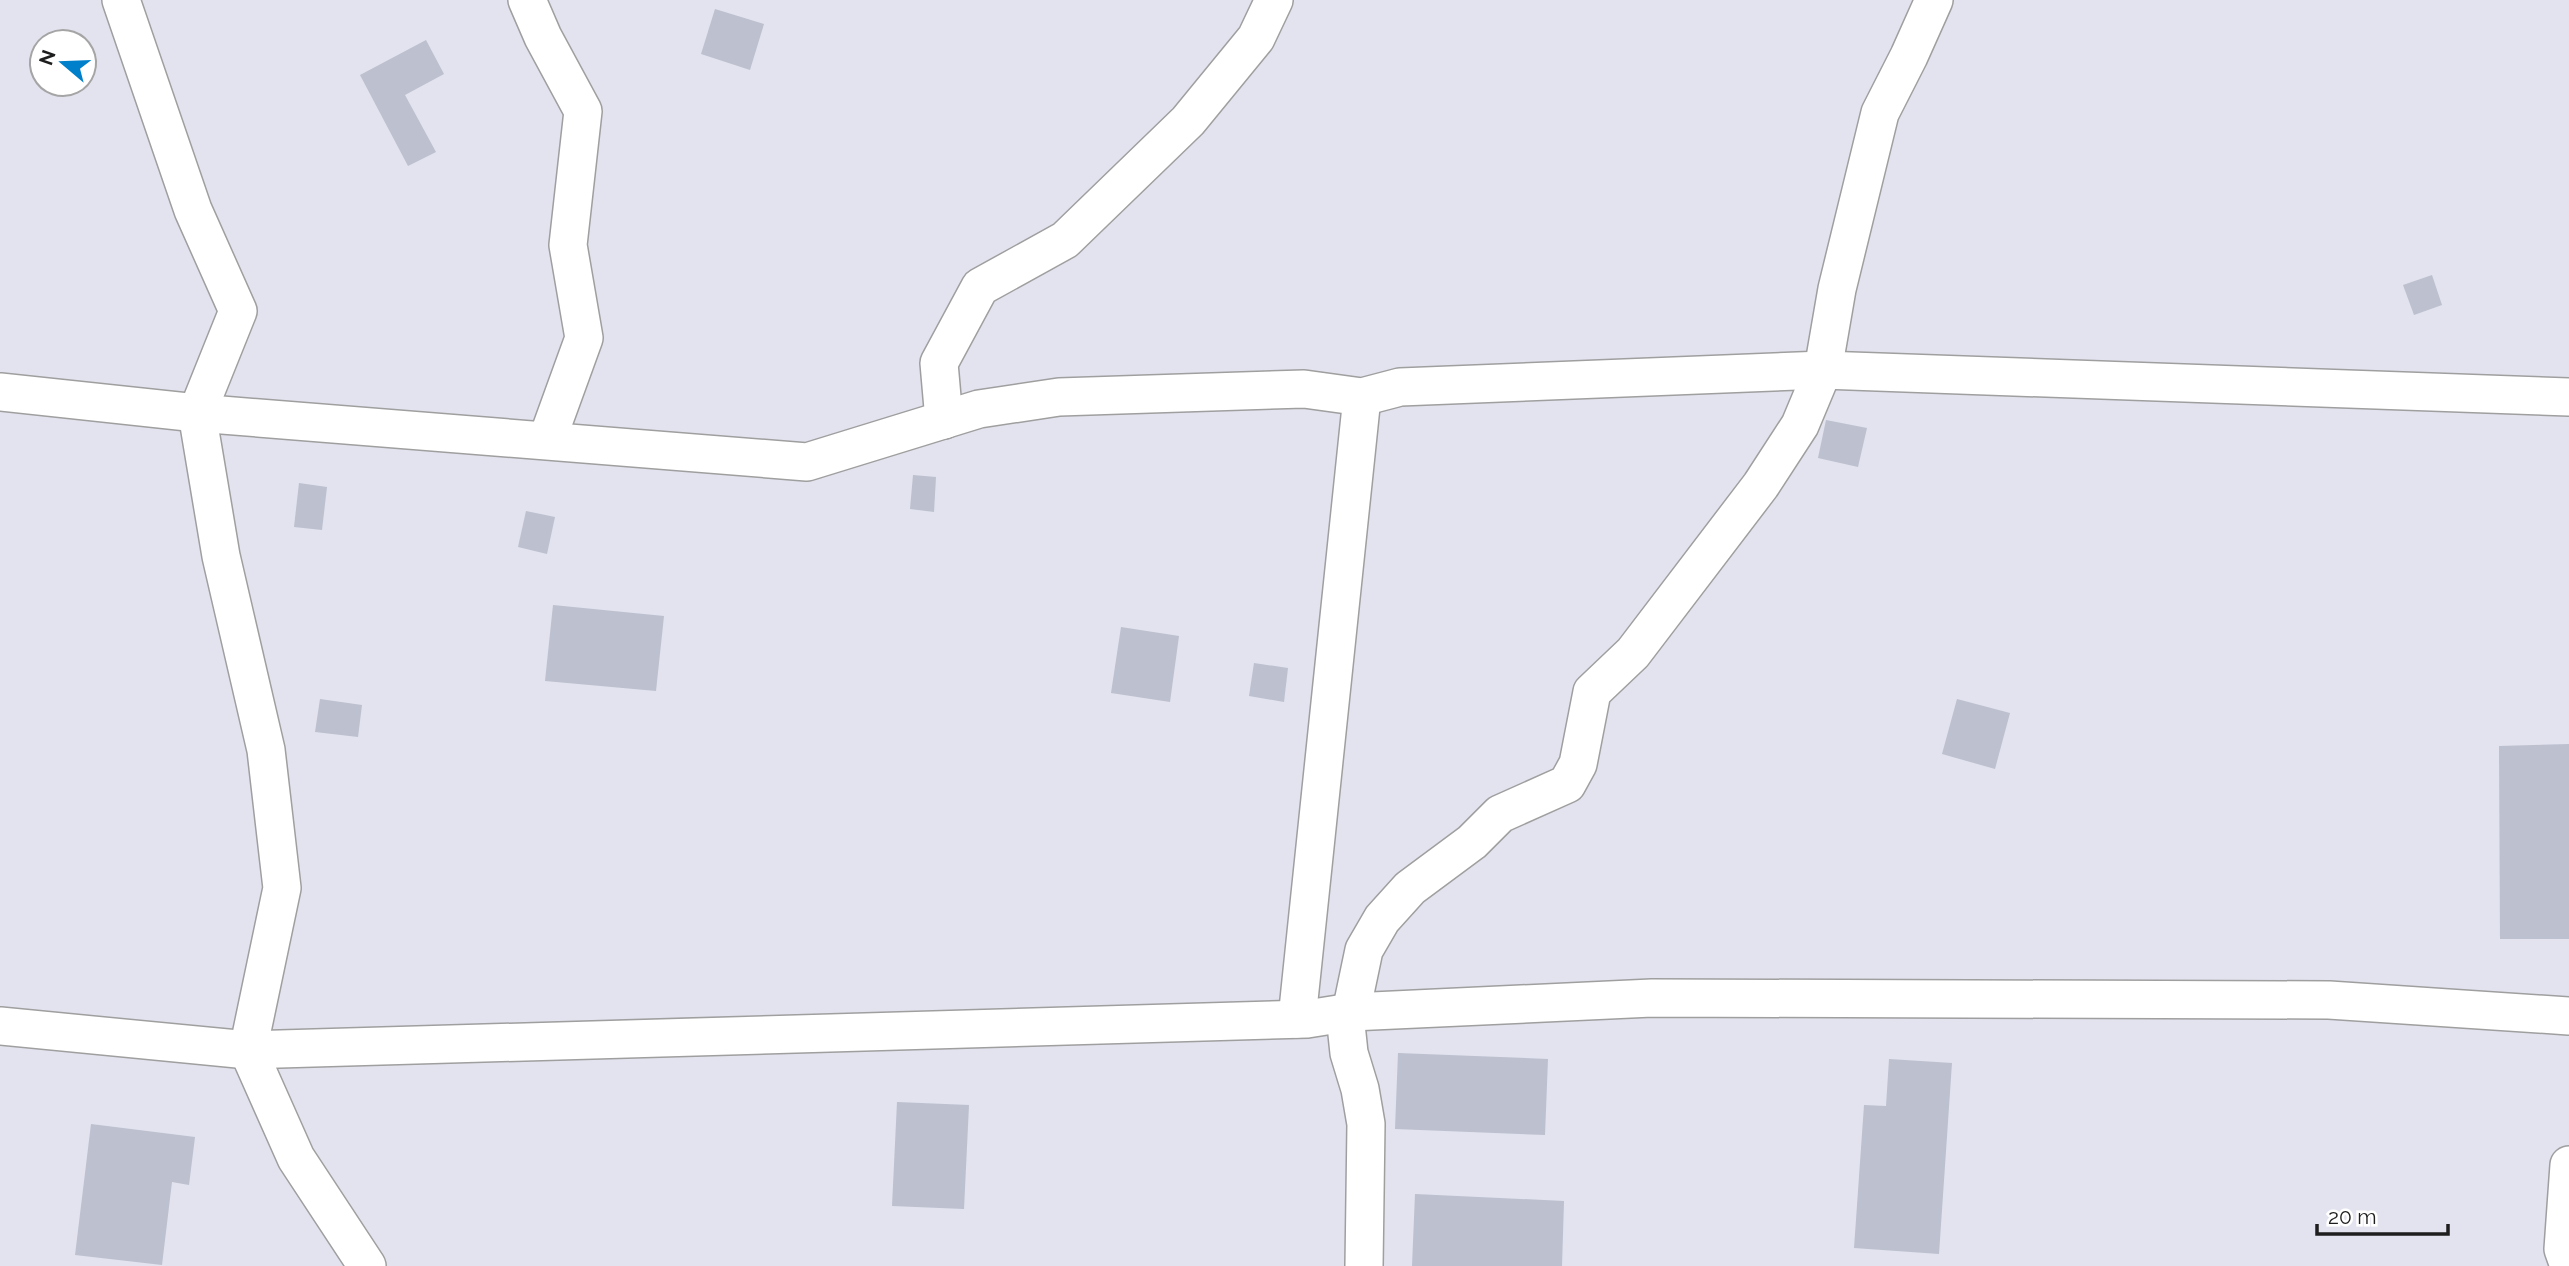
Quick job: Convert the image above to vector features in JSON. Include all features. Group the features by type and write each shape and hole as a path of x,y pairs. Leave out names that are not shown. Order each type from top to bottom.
{"street":[{"path":"121,0 193,210 238,312 197,413 221,555 266,750 282,888 248,1050 296,1158 367,1266"},
{"path":"527,0 543,37 583,111 568,245 584,338 547,440"},
{"path":"944,420 939,363 979,287 1065,240 1188,121 1256,38 1274,0"},
{"path":"1351,1012 1364,950 1382,919 1410,888 1472,842 1500,814 1567,784 1578,764 1592,692 1633,653 1761,485 1800,425 1823,370 1837,289 1880,113 1934,0"},
{"path":"0,392 197,413 807,462 979,409 1059,397 1304,389 1362,397 1400,387 1823,370 2569,397"},
{"path":"1297,1019 1362,397"},
{"path":"0,1026 248,1050 1297,1019 1351,1012 1652,998 2329,1000 2569,1016"},
{"path":"1351,1012 1345,1015 1349,1053 1366,1124 1364,1266"},
{"path":"2568,1266 2563,1250 2569,1165"}],"building":[{"path":"715,9 764,24 750,70 701,54"},
{"path":"426,40 444,74 405,95 436,152 408,166 360,75"},
{"path":"2432,275 2442,305 2414,315 2403,285"},
{"path":"1826,420 1867,428 1858,467 1818,458"},
{"path":"913,475 936,477 934,512 910,509"},
{"path":"299,483 327,487 322,530 294,527"},
{"path":"526,511 555,517 547,554 518,547"},
{"path":"553,605 664,616 656,691 545,681"},
{"path":"1121,627 1179,636 1170,702 1111,693"},
{"path":"1254,663 1288,668 1284,702 1249,696"},
{"path":"320,699 362,705 358,737 315,732"},
{"path":"1957,699 2010,713 1995,769 1942,754"},
{"path":"2569,744 2569,939 2500,939 2499,746"},
{"path":"1398,1053 1548,1059 1545,1135 1395,1129"},
{"path":"1889,1059 1952,1063 1939,1254 1854,1248 1864,1105 1886,1106"},
{"path":"897,1102 969,1105 964,1209 892,1206"},
{"path":"91,1124 195,1137 189,1185 172,1182 162,1265 75,1255"},
{"path":"1415,1194 1564,1201 1562,1266 1412,1266"}]}
